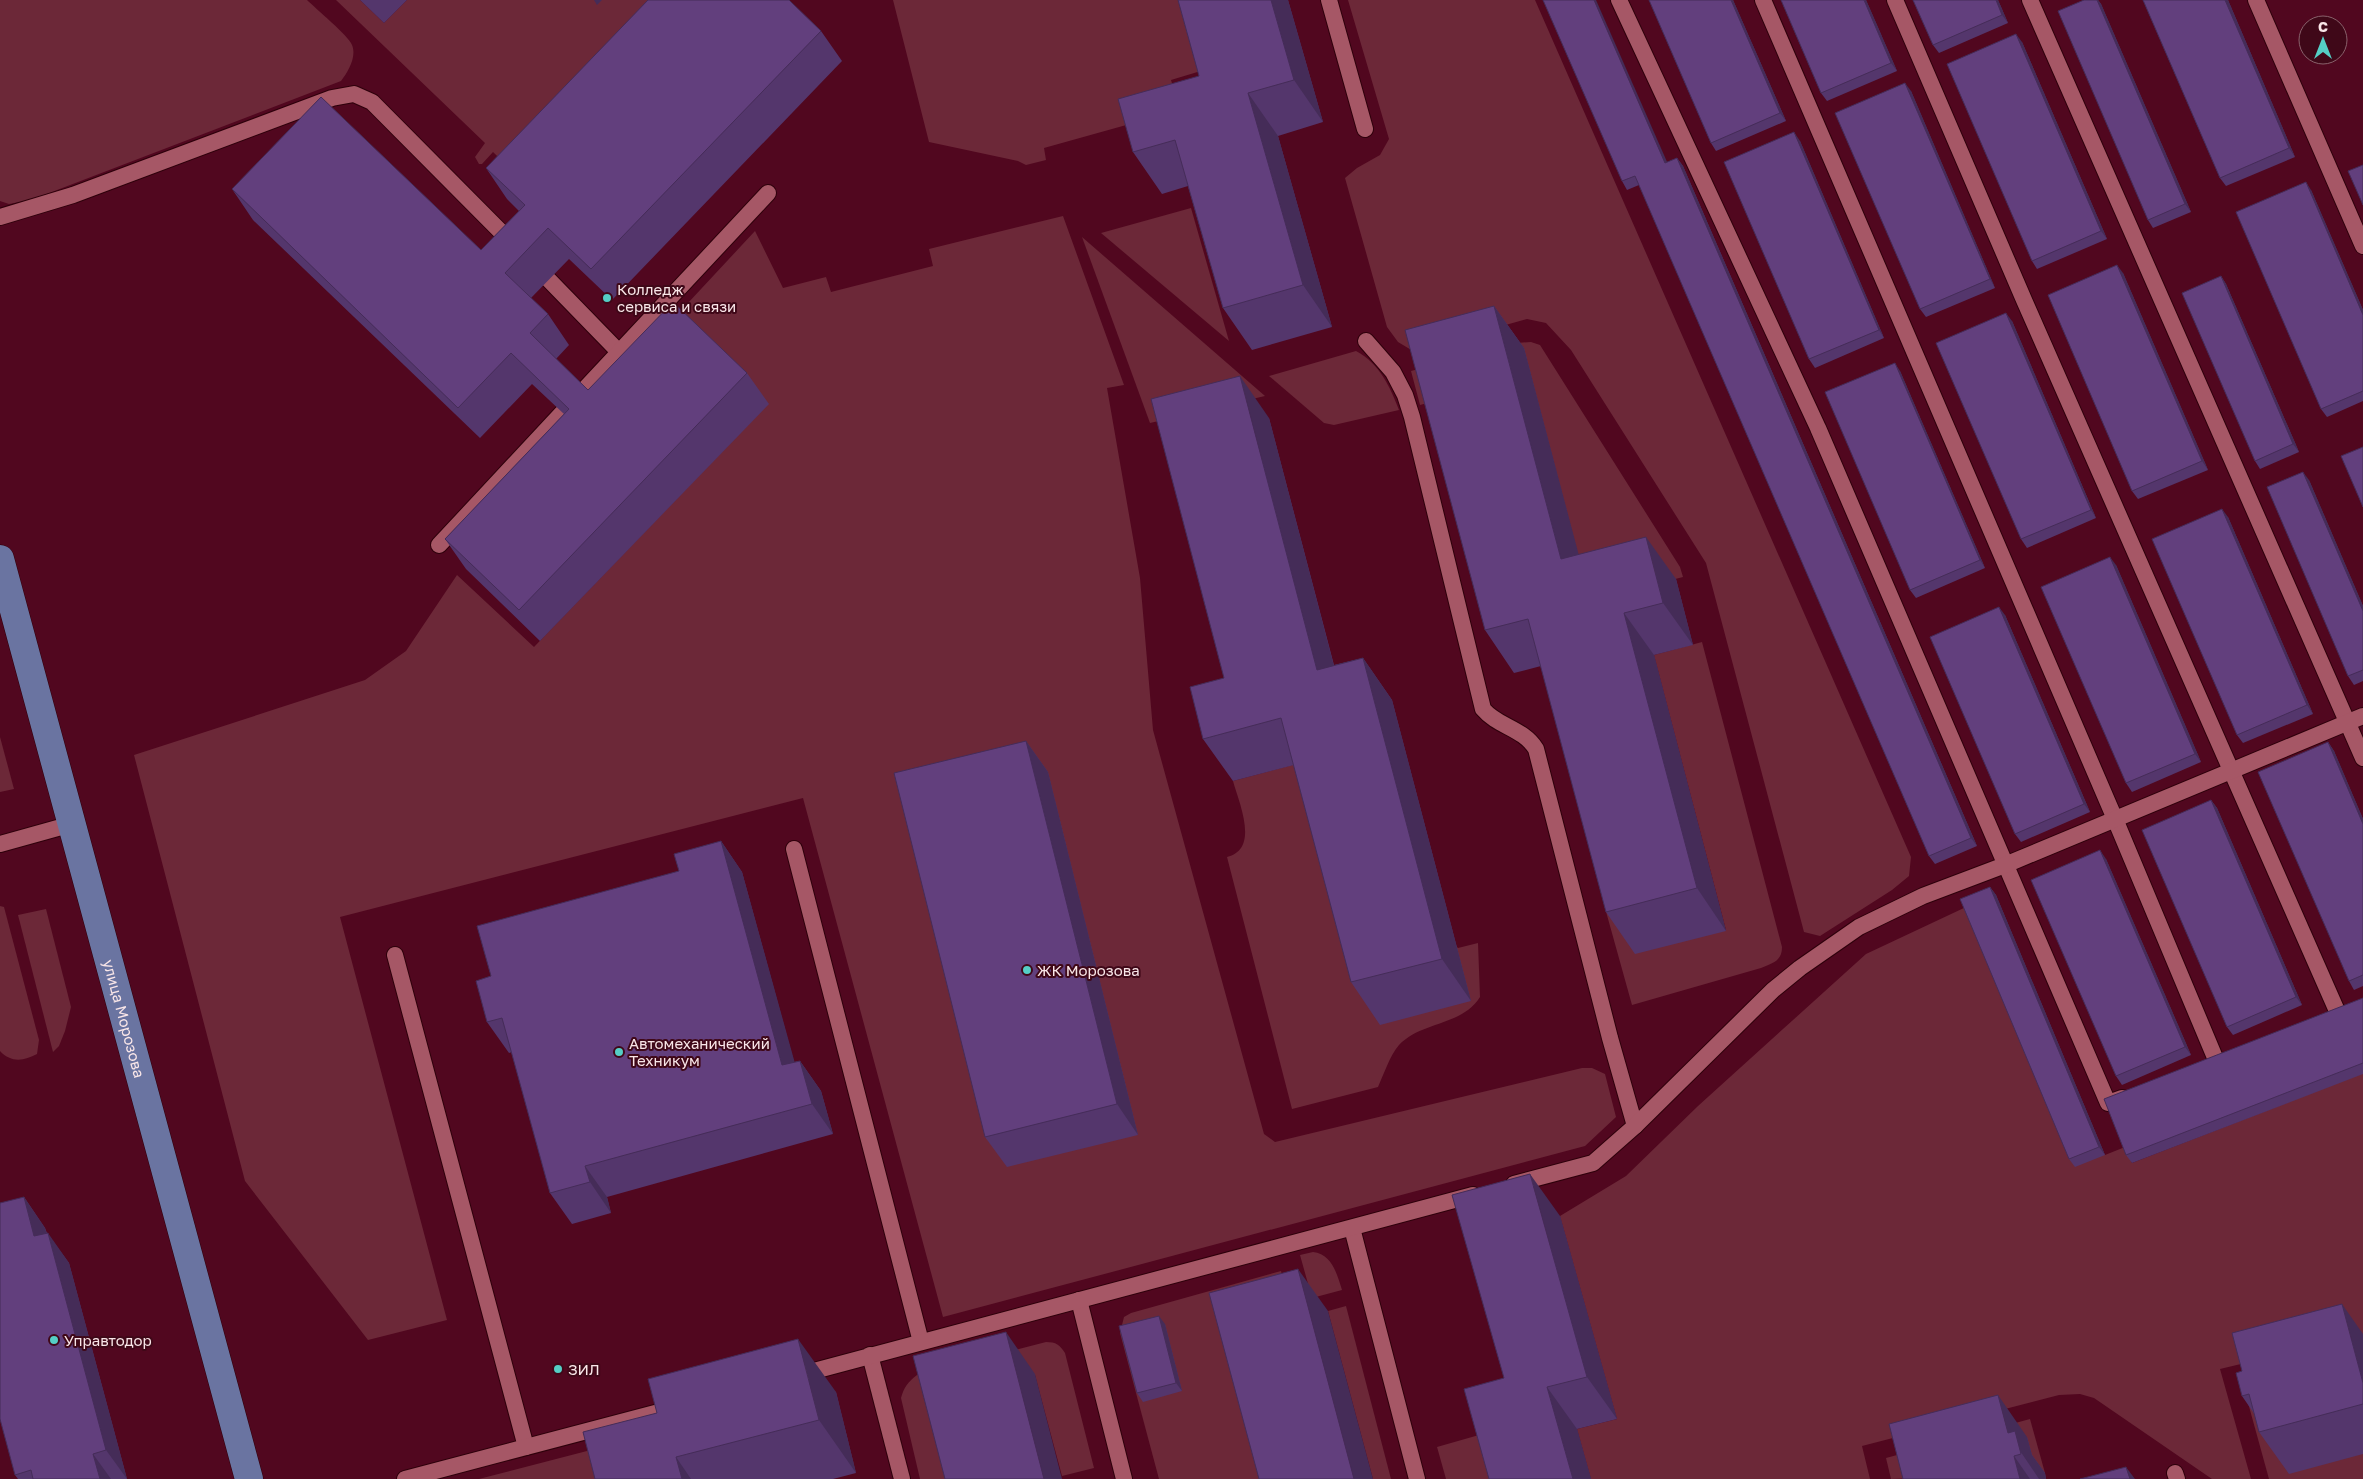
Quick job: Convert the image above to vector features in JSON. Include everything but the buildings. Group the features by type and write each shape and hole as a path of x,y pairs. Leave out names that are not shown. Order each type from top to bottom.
{"main road":[{"name":"улица Морозова","path":"0,559 249,1479"}],"lane":[{"path":"1329,0 1365,129"},
{"path":"1618,0 1818,428 2108,1103 2135,1092"},
{"path":"1763,0 2115,819 2216,1060"},
{"path":"1895,0 2230,771 2337,1011"},
{"path":"2030,0 2363,758"},
{"path":"2256,0 2363,246"},
{"path":"0,217 73,195 332,98 354,94 372,102 526,257"},
{"path":"581,393 768,193"},
{"path":"549,280 619,352"},
{"path":"1366,341 1393,372 1405,395 1412,417 1483,709 1490,717 1519,731 1531,741 1536,749 1610,1038 1635,1126"},
{"path":"438,545 562,413"},
{"path":"784,1378 1593,1164 1635,1126 1773,990 1800,968 1859,927 1922,896 2005,865 2363,716"},
{"path":"0,844 72,824"},
{"path":"794,849 921,1342"},
{"path":"395,955 526,1447"},
{"path":"2320,1018 2354,1004"},
{"path":"2198,1068 2233,1053"},
{"path":"1352,1228 1417,1479"},
{"path":"1079,1300 1124,1479"},
{"path":"870,1355 902,1479"},
{"path":"405,1479 697,1402"}],"shaded area":[{"path":"0,0 307,0 350,41 353,59 341,81 31,200 9,204 0,201"},
{"path":"336,0 360,0 384,23 407,0 699,0 524,182 493,152 482,164 479,164 475,157 485,143"},
{"path":"893,0 1195,0 1214,67 1171,80 1180,110 1044,148 1046,160 1026,165 1018,161 929,142"},
{"path":"1348,0 1535,0 1911,857 1909,876 1892,890 1820,936 1804,932 1706,563 1571,350 1546,323 1527,319 1413,351 1398,342 1387,327 1345,178 1357,168 1380,155 1389,139"},
{"path":"1191,208 1229,341 1101,233"},
{"path":"1063,216 1124,385 1107,388 1140,578 1153,730 1264,1134 1275,1142 1582,1068 1592,1068 1605,1074 1616,1117 1585,1146 943,1317 803,798 340,917 447,1320 368,1340 245,1181 134,755 365,680 406,651 457,575 534,647 768,404 634,361 755,231 783,288 826,277 831,292 933,266 929,249"},
{"path":"1082,237 1265,396 1150,423"},
{"path":"1531,342 1540,345 1680,567 1683,577 1591,601 1442,399 1420,405 1411,371 1516,343"},
{"path":"1356,351 1372,362 1378,369 1388,385 1399,410 1334,425 1324,423 1269,376"},
{"path":"1702,642 1782,952 1776,961 1761,968 1632,1005 1605,908 1726,930 1654,655"},
{"path":"0,737 14,789 0,792"},
{"path":"1311,760 1458,948 1478,943 1480,997 1472,1006 1453,1019 1408,1037 1399,1045 1390,1059 1378,1087 1292,1109 1227,857 1237,852 1243,845 1245,835 1245,824 1233,781"},
{"path":"0,906 4,907 39,1040 37,1054 18,1060 9,1058 0,1051"},
{"path":"1966,907 2105,1155 2125,1147 2132,1163 2363,1073 2363,1335 2220,1369 2251,1479 2212,1479 2094,1398 2080,1394 2059,1395 1862,1446 1870,1479 1591,1479 1577,1429 1617,1419 1560,1216 1626,1176 1698,1106 1866,954"},
{"path":"46,909 71,1007 59,1046 53,1052 18,915"},
{"path":"1313,1252 1325,1257 1333,1266 1342,1290 1312,1298 1300,1255"},
{"path":"1281,1271 1295,1320 1278,1479 1159,1479 1120,1333 1124,1317 1131,1313"},
{"path":"1346,1306 1391,1479 1373,1479 1328,1311"},
{"path":"1046,1342 1057,1344 1065,1353 1094,1468 1062,1476 1035,1375 963,1479 920,1479 901,1398 909,1382 917,1375"},
{"path":"2242,1381 2363,1454 2363,1479 2269,1479"},
{"path":"829,1388 836,1392 686,1432 694,1466 644,1479 479,1479"},
{"path":"2030,1419 2045,1473 1891,1479 1886,1458"},
{"path":"1493,1431 1506,1479 1446,1479 1437,1447"}],"place":[{"name":"Колледж сервиса и связи","path":"607,298"},
{"name":"ЖК Морозова","path":"1027,970"},
{"name":"Автомеханический Техникум","path":"619,1052"},
{"name":"Управтодор","path":"54,1340"},
{"name":"ЗИЛ","path":"558,1369"}]}
